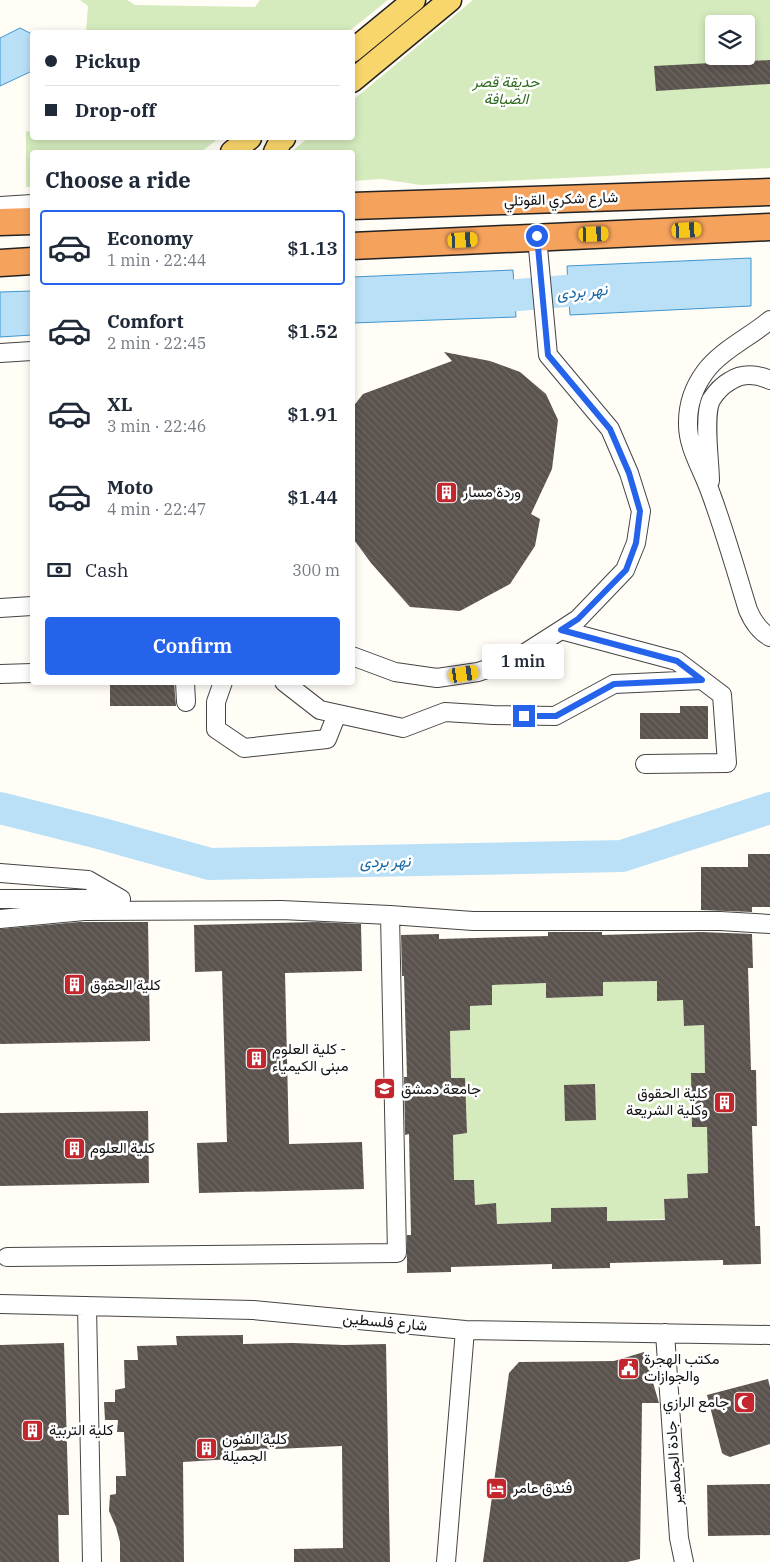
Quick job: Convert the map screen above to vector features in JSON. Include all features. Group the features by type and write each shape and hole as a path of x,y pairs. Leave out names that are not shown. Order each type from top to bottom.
{"highway":[{"name":"شارع شكري القوتلي","path":"355,205 770,192"},
{"path":"0,222 30,221"},
{"path":"355,246 770,226"},
{"path":"0,263 30,261"}],"main road":[{"path":"355,49 414,0"},
{"path":"355,79 450,0"},
{"path":"235,150 247,140"}],"street":[{"path":"0,206 30,204"},
{"path":"744,228 762,231 770,236"},
{"path":"355,657 395,672 437,678 478,672 514,660 578,619 626,570 636,543 640,511 629,473 610,429 548,355 537,236"},
{"path":"770,320 719,357 706,370 695,386 689,404 687,423 690,442 711,492 748,610 758,628 770,637"},
{"path":"0,353 30,351"},
{"path":"711,492 708,419 710,402 720,387 735,378 752,375 770,380"},
{"path":"0,608 30,606"},
{"path":"561,630 677,661 722,695 727,763 645,764"},
{"path":"0,674 30,673"},
{"path":"288,685 320,710 403,728 444,712 556,716 614,684 702,680"},
{"path":"185,685 186,702"},
{"path":"222,685 216,702 216,729 244,748 327,739 337,714"},
{"path":"0,873 88,880 121,899 0,899"},
{"path":"0,919 94,911 281,910 473,921 770,924"},
{"path":"7,1257 398,1254 390,915"},
{"name":"شارع فلسطين","path":"0,1304 252,1310 465,1330 770,1334"},
{"path":"87,1306 92,1562"},
{"path":"446,1562 465,1330"},
{"name":"جادة الجماهير","path":"665,1333 678,1538 684,1562"}],"green space":[{"path":"80,0 127,0 135,5 255,7 260,0 388,0 350,30 86,30 88,6"},
{"name":"حديقة قصر الضيافة","path":"473,0 770,0 770,168 421,185 381,179 355,181 355,150 293,150 306,140 355,140 355,98"},
{"path":"26,131 30,132 30,140 216,140 204,150 30,150 30,187 26,187"},
{"path":"657,981 657,1001 683,1000 684,1026 704,1025 705,1073 691,1074 692,1127 707,1127 708,1173 687,1174 688,1198 664,1199 665,1219 607,1221 607,1207 551,1208 551,1222 497,1224 496,1203 475,1205 474,1180 454,1180 453,1135 467,1133 465,1078 451,1078 450,1031 470,1030 470,1006 492,1005 492,985 546,983 547,998 603,996 603,982"}],"water":[{"path":"20,28 30,33 30,72 0,86 0,38"},
{"path":"751,258 751,306 570,315 567,266"},
{"path":"513,270 516,317 355,323 355,277"},
{"path":"30,291 30,335 0,337 0,292"}],"building":[{"path":"770,60 770,84 656,91 654,66 705,63 705,65 755,65 755,61"},
{"name":"وردة مسار","path":"444,352 490,361 520,372 546,394 558,420 552,469 531,514 540,519 535,546 510,584 460,611 410,607 371,563 355,541 355,404 363,394 452,361"},
{"path":"110,685 174,685 176,706 110,706"},
{"path":"680,706 708,706 708,739 640,739 640,713 680,713"},
{"path":"748,854 770,854 770,907 752,907 752,912 701,910 701,867 748,867"},
{"name":"كلية الحقوق","path":"79,922 148,922 150,1041 0,1044 0,929"},
{"name":"كلية العلوم - مبنى الكيمياء","path":"317,922 361,924 362,971 285,973 289,1144 362,1142 364,1189 199,1193 197,1143 227,1142 222,971 195,972 194,925"},
{"name":"كلية الحقوق وكلية الشريعة","path":"548,932 602,932 602,935 701,932 752,934 753,968 748,968 751,1070 756,1070 757,1126 752,1126 755,1226 760,1226 761,1264 723,1265 723,1260 610,1263 610,1268 552,1269 552,1264 451,1267 451,1272 407,1273 407,1235 411,1235 409,1134 405,1135 404,1077 407,1077 401,935 439,934 439,939 548,936","holes":["657,981 657,1001 683,1000 684,1026 704,1025 705,1073 691,1073 692,1127 707,1127 708,1173 687,1174 688,1198 664,1199 665,1220 607,1221 607,1207 551,1208 551,1222 497,1224 496,1203 475,1205 474,1180 454,1180 453,1135 467,1133 465,1078 451,1078 450,1031 470,1030 470,1006 492,1005 492,985 546,983 546,998 603,996 603,982"]},
{"name":"كلية الحقوق وكلية الشريعة","path":"595,1084 596,1120 565,1121 564,1085"},
{"name":"كلية العلوم","path":"148,1111 149,1183 0,1186 0,1113"},
{"name":"كلية الفنون الجميلة","path":"243,1335 243,1344 386,1344 390,1562 294,1562 294,1549 343,1548 342,1446 231,1451 231,1459 183,1462 184,1562 120,1562 120,1542 109,1511 110,1495 116,1494 116,1476 126,1476 124,1432 117,1432 118,1420 105,1420 104,1402 115,1402 115,1390 125,1388 124,1360 138,1360 137,1346 177,1345 176,1336"},
{"name":"كلية التربية","path":"64,1343 69,1515 58,1515 59,1562 0,1562 0,1345"},
{"path":"644,1352 659,1403 642,1403 640,1559 627,1562 483,1562 509,1373 519,1362 614,1361"},
{"path":"768,1379 770,1387 770,1444 730,1457 725,1455 722,1453 707,1395"},
{"path":"770,1484 770,1535 708,1536 707,1485"}],"waterway":[{"name":"نهر بردى","path":"472,299 612,287"},
{"name":"نهر بردى","path":"0,808 210,864 622,856 770,808"}],"place":[{"name":"وردة مسار","path":"447,492"},
{"name":"كلية الحقوق","path":"74,985"},
{"name":"كلية العلوم - مبنى الكيمياء","path":"256,1058"},
{"name":"جامعة دمشق","path":"385,1089"},
{"name":"كلية الحقوق وكلية الشريعة","path":"724,1102"},
{"name":"كلية العلوم","path":"74,1148"},
{"name":"مكتب الهجرة والجوازات","path":"628,1368"},
{"name":"جامع الرازي","path":"745,1402"},
{"name":"كلية التربية","path":"33,1430"},
{"name":"كلية الفنون الجميلة","path":"206,1448"},
{"name":"فندق عامر","path":"497,1488"}],"route":[{"path":"524,716 556,716 614,684 702,680 677,661 561,630 578,619 626,570 636,543 640,511 629,473 610,429 548,355 537,236"}]}
